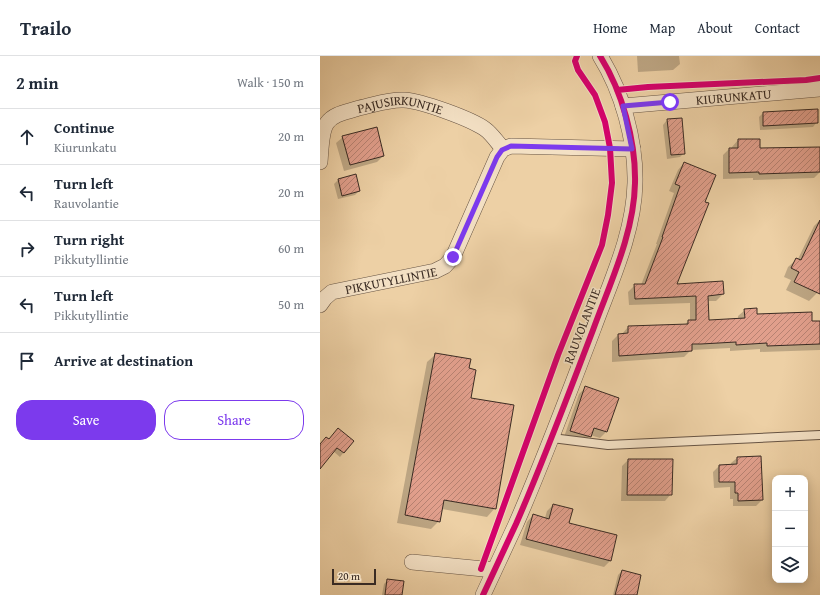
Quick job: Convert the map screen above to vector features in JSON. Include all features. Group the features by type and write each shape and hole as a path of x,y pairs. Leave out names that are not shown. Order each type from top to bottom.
{"street":[{"name":"RAUVOLANTIE","path":"483,595 516,523 552,438 623,247 631,217 635,183 632,149 623,106 615,84 600,56"},
{"name":"KIURUNKATU","path":"623,106 820,88"},
{"name":"PAJUSIRKUNTIE","path":"320,162 326,125 332,118 340,114 377,104 404,100 432,106 484,128 494,137 502,150"},
{"path":"502,150 511,146 632,149"},
{"name":"PIKKUTYLLINTIE","path":"320,305 332,292 435,271 445,266 453,257 497,157 502,150"},
{"path":"412,562 494,570"}],"lane":[{"path":"552,438 608,445 820,435"}],"building":[{"path":"818,109 818,123 763,126 763,112"},
{"path":"682,118 685,154 671,155 667,119"},
{"path":"377,127 384,156 350,165 342,136"},
{"path":"738,139 760,139 760,148 820,147 820,172 759,174 759,172 729,173 729,148 738,148"},
{"path":"684,162 716,175 705,202 709,203 677,284 723,281 724,294 708,296 709,320 745,318 744,309 757,308 757,314 812,312 812,321 820,321 820,344 767,346 767,343 736,345 736,342 692,344 692,351 619,356 618,334 628,333 628,326 688,324 688,320 696,320 696,296 635,299 634,284 645,284 680,186 675,184"},
{"path":"356,174 360,191 342,196 338,179"},
{"path":"820,220 820,294 794,282 799,272 791,268 796,258 801,260"},
{"path":"435,353 471,359 469,368 476,370 471,398 514,405 496,509 444,500 440,522 405,515"},
{"path":"585,386 619,398 607,432 594,428 591,437 570,431"},
{"path":"338,428 354,441 344,453 337,448 320,469 320,444 326,437 329,439"},
{"path":"761,456 763,500 738,501 738,493 735,493 735,482 719,482 719,465 737,464 737,457"},
{"path":"628,459 673,459 672,495 627,495"},
{"path":"553,504 573,509 569,523 617,535 611,561 526,539 533,514 549,519"},
{"path":"622,570 641,575 637,595 615,595"},
{"path":"387,579 404,581 402,595 385,595"}],"cycle path":[{"path":"481,569 558,355 602,245 608,215 612,183 610,148 605,122 595,95 578,70 575,61 577,56"},
{"path":"483,595 516,524 546,452 626,240 634,202 635,167 633,150 621,100 600,56"},
{"path":"617,90 820,78"}],"route":[{"path":"453,257 497,157 502,150 511,146 632,149 623,106 670,102"}]}
